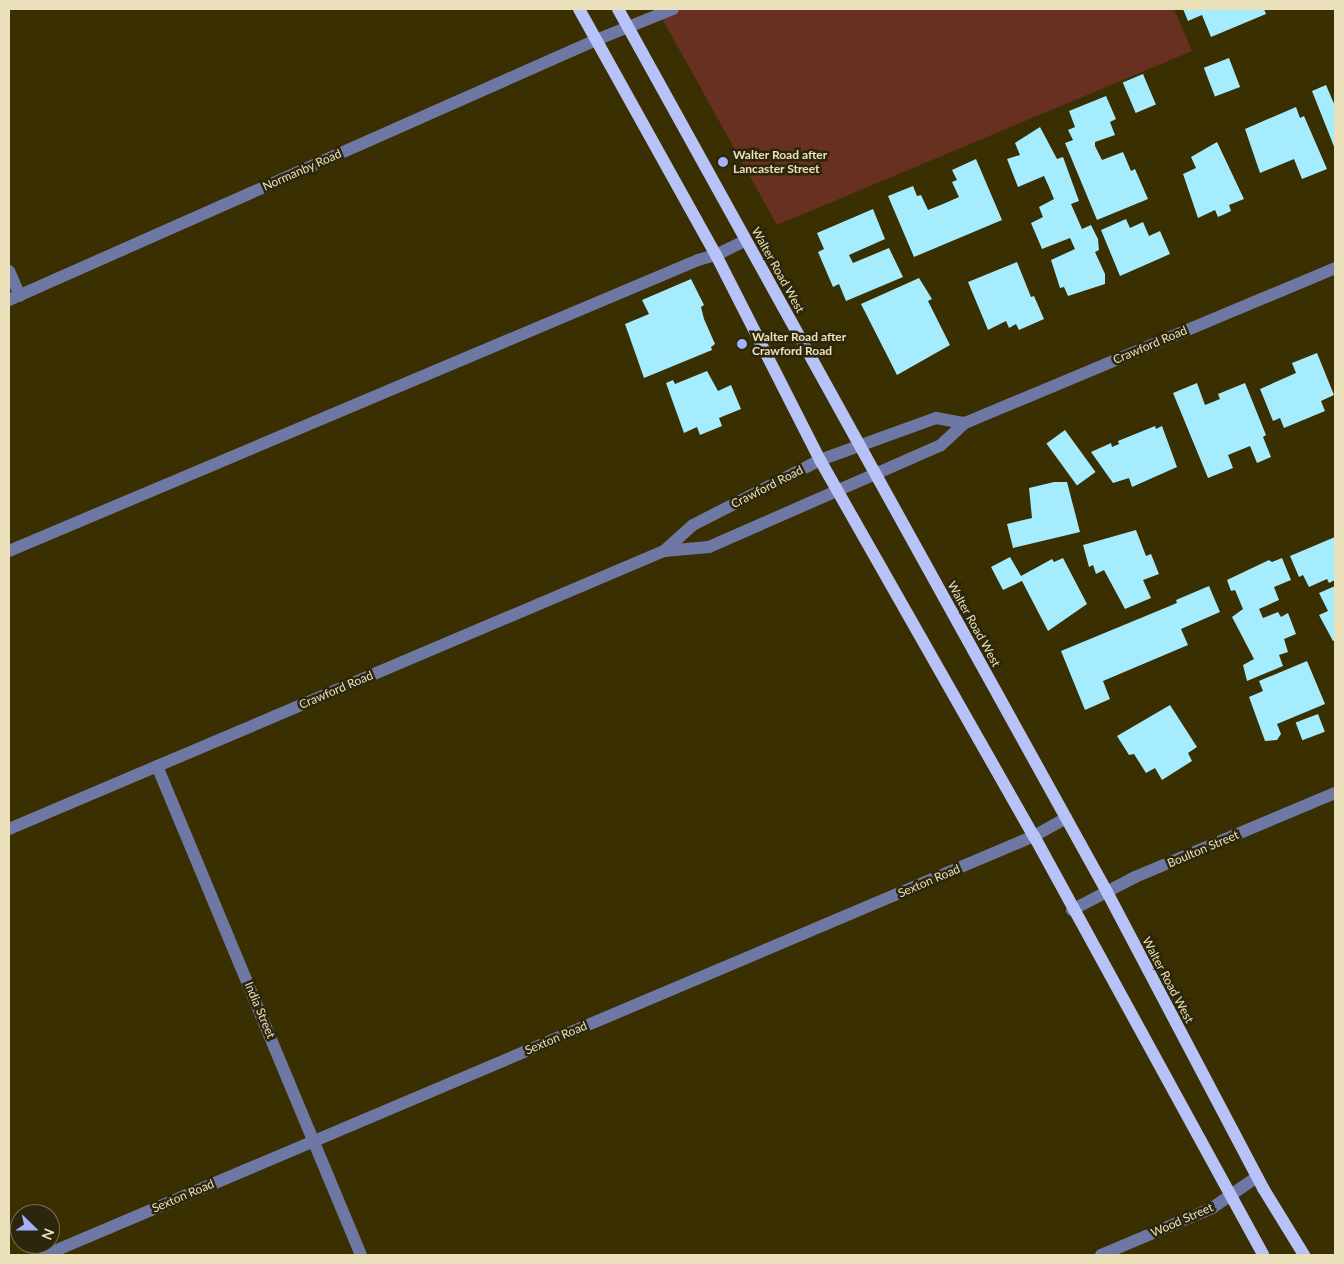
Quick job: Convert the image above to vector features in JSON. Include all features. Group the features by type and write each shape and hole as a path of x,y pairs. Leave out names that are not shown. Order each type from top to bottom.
{"main road":[{"path":"579,9 716,256 820,460 1034,836 1072,910 1263,1255"},
{"name":"Walter Road West","path":"618,9 1107,892 1257,1177 1304,1255"}],"street":[{"name":"Normanby Road","path":"14,298 596,40 673,9"},
{"path":"9,551 698,260 716,256 745,241"},
{"name":"Crawford Road","path":"9,829 664,551 709,547 837,490 875,476 941,445 965,423 1335,268"},
{"path":"9,272 14,298"},
{"name":"Crawford Road","path":"664,551 693,524 820,460 858,444 936,418 965,423"},
{"name":"India Street","path":"157,766 315,1140 361,1255"},
{"name":"Boulton Street","path":"1072,910 1107,892 1335,793"},
{"name":"Sexton Road","path":"45,1255 1034,836 1066,818"},
{"name":"Wood Street","path":"1102,1255 1212,1208 1257,1177"}],"shaded area":[{"path":"673,9 1174,9 1192,51 777,225 659,13"}],"building":[{"path":"1183,9 1264,9 1266,14 1211,37 1202,15 1188,21"},
{"path":"1229,58 1240,87 1215,97 1204,68"},
{"path":"1143,74 1156,104 1136,113 1123,83"},
{"path":"1326,85 1335,106 1335,149 1312,91"},
{"path":"1106,96 1116,119 1110,122 1115,135 1095,142 1095,146 1102,160 1123,152 1131,171 1135,169 1148,199 1097,220 1065,143 1073,140 1068,130 1075,127 1069,111"},
{"path":"1296,107 1300,118 1304,116 1327,169 1302,179 1294,159 1260,173 1245,129"},
{"path":"1040,127 1057,159 1063,157 1079,201 1071,204 1082,229 1091,225 1098,239 1099,250 1095,252 1105,274 1105,284 1068,296 1064,287 1060,288 1051,260 1075,249 1070,238 1042,249 1031,223 1043,217 1039,207 1054,199 1049,187 1044,176 1018,187 1007,159 1020,155 1015,143"},
{"path":"1217,142 1244,199 1229,205 1231,211 1218,217 1215,210 1198,218 1183,174 1196,168 1191,157"},
{"path":"976,159 1002,220 914,257 888,196 913,186 917,196 921,195 928,210 943,204 959,197 952,182 957,180 952,170"},
{"path":"873,209 885,239 849,255 853,263 889,248 903,277 846,301 839,284 833,287 818,252 824,249 817,233"},
{"path":"1126,219 1130,228 1143,222 1149,236 1160,231 1170,254 1120,276 1101,230"},
{"path":"1017,262 1031,297 1034,296 1044,319 1019,330 1016,324 1009,328 1006,321 988,330 968,282"},
{"path":"919,278 932,299 928,301 950,345 897,375 861,304"},
{"path":"691,279 704,305 701,307 704,319 715,344 711,347 712,350 644,378 625,324 649,314 642,300"},
{"path":"1317,353 1334,395 1321,401 1325,411 1284,428 1280,418 1273,421 1260,389 1296,373 1292,363"},
{"path":"707,371 718,391 731,385 741,409 719,418 722,426 700,435 697,427 684,433 666,383 673,380 675,384"},
{"path":"1197,383 1205,405 1220,399 1218,394 1245,383 1266,435 1263,437 1271,457 1257,463 1250,446 1228,455 1233,468 1208,478 1173,393"},
{"path":"1155,426 1156,429 1162,426 1177,467 1132,487 1129,478 1113,483 1091,452 1111,443 1112,447 1119,444 1118,441"},
{"path":"1065,430 1096,472 1077,486 1046,444"},
{"path":"1054,482 1067,482 1080,532 1013,548 1007,524 1032,518 1029,488"},
{"path":"1136,530 1146,556 1151,554 1159,574 1143,580 1151,598 1125,609 1104,570 1096,574 1093,565 1089,567 1083,545"},
{"path":"1335,537 1335,580 1329,583 1327,579 1309,587 1303,575 1299,577 1290,556"},
{"path":"1010,557 1021,576 1052,559 1054,562 1063,558 1087,604 1048,631 1022,581 1003,590 991,567"},
{"path":"1282,558 1291,580 1274,587 1279,600 1259,609 1263,618 1278,612 1281,617 1288,613 1296,634 1284,639 1288,652 1279,655 1283,666 1247,681 1243,665 1254,659 1232,617 1243,609 1235,590 1231,591 1227,580 1269,560 1272,562"},
{"path":"1209,586 1220,612 1181,629 1188,645 1103,681 1110,699 1085,710 1061,651 1177,603 1176,600"},
{"path":"1335,586 1335,640 1333,641 1319,615 1328,611 1319,593"},
{"path":"1307,661 1325,704 1277,724 1281,734 1277,740 1265,741 1249,697 1263,691 1259,681"},
{"path":"1170,705 1197,747 1188,753 1192,761 1162,780 1155,768 1146,773 1134,754 1129,755 1117,736"},
{"path":"1318,714 1325,732 1302,740 1296,723"}],"place":[{"name":"Walter Road after Lancaster Street","path":"723,162"},
{"name":"Walter Road after Crawford Road","path":"742,344"}]}
